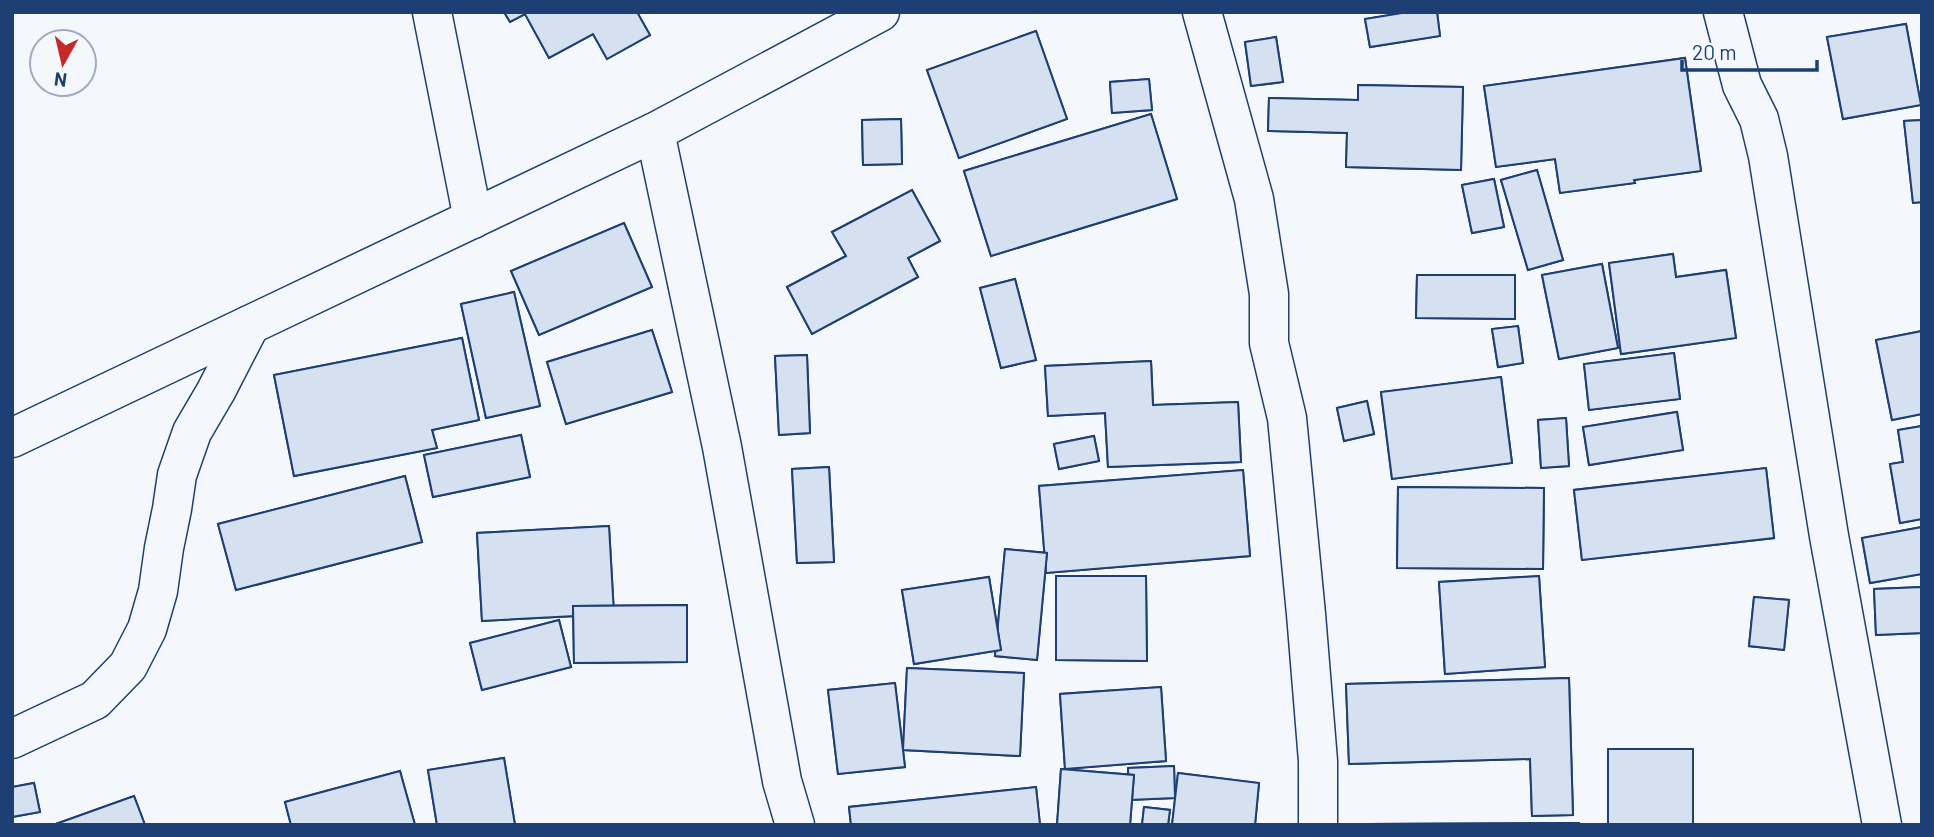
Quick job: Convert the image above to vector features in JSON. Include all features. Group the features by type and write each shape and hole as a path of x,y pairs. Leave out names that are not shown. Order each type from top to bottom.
{"street":[{"path":"432,12 472,219"},
{"path":"12,438 655,132 880,12"},
{"path":"1202,12 1254,199 1269,294 1269,343 1287,418 1307,614 1318,761 1318,825"},
{"path":"1723,12 1742,85 1759,119 1768,156 1829,536 1882,825"},
{"path":"655,132 722,447 782,781 795,825"},
{"path":"12,738 95,699 128,666 147,629 158,591 177,475 192,432 250,325"}],"building":[{"path":"504,12 637,12 650,35 607,59 593,34 549,58 525,14 510,22"},
{"path":"504,12 637,12 650,35 607,59 593,34 549,58 525,14 510,22"},
{"path":"1408,12 1437,12 1440,36 1370,47 1365,19"},
{"path":"1408,12 1437,12 1440,36 1370,47 1365,19"},
{"path":"1906,24 1921,105 1843,119 1827,37"},
{"path":"1906,24 1921,105 1843,119 1827,37"},
{"path":"1036,31 1067,119 959,158 927,70"},
{"path":"1036,31 1067,119 959,158 927,70"},
{"path":"1276,37 1283,82 1251,86 1245,42"},
{"path":"1276,37 1283,82 1251,86 1245,42"},
{"path":"1685,58 1701,171 1560,193 1555,159 1496,167 1484,86"},
{"path":"1685,58 1701,171 1560,193 1555,159 1496,167 1484,86"},
{"path":"1149,79 1152,110 1112,113 1110,82"},
{"path":"1149,79 1152,110 1112,113 1110,82"},
{"path":"1358,85 1463,87 1461,170 1346,167 1347,133 1268,131 1269,98 1358,100"},
{"path":"1358,85 1463,87 1461,170 1346,167 1347,133 1268,131 1269,98 1358,100"},
{"path":"1151,114 1177,199 991,256 964,171"},
{"path":"1151,114 1177,199 991,256 964,171"},
{"path":"901,119 902,164 863,165 862,120"},
{"path":"901,119 902,164 863,165 862,120"},
{"path":"1922,120 1922,202 1913,203 1904,121"},
{"path":"1922,120 1922,202 1913,203 1904,121"},
{"path":"1537,170 1563,260 1528,270 1501,180"},
{"path":"1537,170 1563,260 1528,270 1501,180"},
{"path":"1494,179 1504,227 1472,233 1462,185"},
{"path":"1494,179 1504,227 1472,233 1462,185"},
{"path":"912,190 940,241 908,258 918,277 812,334 787,287 846,256 832,232"},
{"path":"912,190 940,241 908,258 918,277 812,334 787,287 846,256 832,232"},
{"path":"624,223 652,287 539,335 511,271"},
{"path":"624,223 652,287 539,335 511,271"},
{"path":"1673,254 1676,277 1726,270 1736,338 1621,354 1609,263"},
{"path":"1673,254 1676,277 1726,270 1736,338 1621,354 1609,263"},
{"path":"1602,264 1618,348 1559,359 1542,275"},
{"path":"1602,264 1618,348 1559,359 1542,275"},
{"path":"1417,275 1515,275 1515,319 1416,318"},
{"path":"1417,275 1515,275 1515,319 1416,318"},
{"path":"1015,279 1036,360 1001,368 980,288"},
{"path":"1015,279 1036,360 1001,368 980,288"},
{"path":"514,292 540,406 486,418 461,304"},
{"path":"514,292 540,406 486,418 461,304"},
{"path":"1518,326 1523,363 1498,367 1492,329"},
{"path":"1518,326 1523,363 1498,367 1492,329"},
{"path":"652,330 672,392 566,424 547,362"},
{"path":"652,330 672,392 566,424 547,362"},
{"path":"1922,331 1922,414 1892,420 1876,340"},
{"path":"1922,331 1922,414 1892,420 1876,340"},
{"path":"462,338 479,420 432,430 437,448 294,476 274,375"},
{"path":"462,338 479,420 432,430 437,448 294,476 274,375"},
{"path":"1674,353 1680,399 1589,410 1584,364"},
{"path":"1674,353 1680,399 1589,410 1584,364"},
{"path":"807,355 810,433 779,435 775,356"},
{"path":"807,355 810,433 779,435 775,356"},
{"path":"1151,361 1153,405 1238,402 1241,462 1108,467 1105,413 1048,416 1045,366"},
{"path":"1151,361 1153,405 1238,402 1241,462 1108,467 1105,413 1048,416 1045,366"},
{"path":"1501,377 1512,463 1392,479 1381,392"},
{"path":"1501,377 1512,463 1392,479 1381,392"},
{"path":"1367,401 1374,434 1344,441 1337,408"},
{"path":"1367,401 1374,434 1344,441 1337,408"},
{"path":"1677,412 1683,450 1589,465 1583,427"},
{"path":"1677,412 1683,450 1589,465 1583,427"},
{"path":"1566,418 1569,466 1541,468 1538,420"},
{"path":"1566,418 1569,466 1541,468 1538,420"},
{"path":"1922,426 1922,519 1900,523 1890,464 1903,462 1898,430"},
{"path":"1922,426 1922,519 1900,523 1890,464 1903,462 1898,430"},
{"path":"521,435 530,477 433,497 424,455"},
{"path":"521,435 530,477 433,497 424,455"},
{"path":"1094,436 1099,461 1059,469 1054,444"},
{"path":"1094,436 1099,461 1059,469 1054,444"},
{"path":"829,467 834,562 797,563 792,469"},
{"path":"829,467 834,562 797,563 792,469"},
{"path":"1766,468 1774,538 1582,560 1574,490"},
{"path":"1766,468 1774,538 1582,560 1574,490"},
{"path":"1243,470 1250,556 1046,573 1039,486"},
{"path":"1243,470 1250,556 1046,573 1039,486"},
{"path":"405,476 422,542 236,590 218,524"},
{"path":"405,476 422,542 236,590 218,524"},
{"path":"1398,487 1544,488 1543,569 1397,568"},
{"path":"1398,487 1544,488 1543,569 1397,568"},
{"path":"609,526 614,614 482,621 477,533"},
{"path":"609,526 614,614 482,621 477,533"},
{"path":"1922,527 1922,574 1870,583 1862,538"},
{"path":"1922,527 1922,574 1870,583 1862,538"},
{"path":"1005,549 1047,553 1037,660 995,656"},
{"path":"1005,549 1047,553 1037,660 995,656"},
{"path":"1056,576 1146,576 1147,661 1056,660"},
{"path":"1056,576 1146,576 1147,661 1056,660"},
{"path":"1539,576 1545,667 1445,674 1439,582"},
{"path":"1539,576 1545,667 1445,674 1439,582"},
{"path":"989,577 1001,650 914,664 902,590"},
{"path":"989,577 1001,650 914,664 902,590"},
{"path":"1922,587 1922,633 1876,635 1874,589"},
{"path":"1922,587 1922,633 1876,635 1874,589"},
{"path":"1754,597 1789,600 1784,650 1749,646"},
{"path":"1754,597 1789,600 1784,650 1749,646"},
{"path":"687,605 687,662 574,663 573,606"},
{"path":"687,605 687,662 574,663 573,606"},
{"path":"559,620 571,667 482,690 470,643"},
{"path":"559,620 571,667 482,690 470,643"},
{"path":"907,668 1024,673 1020,756 903,750"},
{"path":"907,668 1024,673 1020,756 903,750"},
{"path":"1569,678 1573,815 1532,816 1530,759 1349,764 1346,684"},
{"path":"1569,678 1573,815 1532,816 1530,759 1349,764 1346,684"},
{"path":"895,683 905,767 838,774 828,690"},
{"path":"895,683 905,767 838,774 828,690"},
{"path":"1161,687 1166,761 1065,769 1060,694"},
{"path":"1161,687 1166,761 1065,769 1060,694"},
{"path":"1608,749 1693,749 1693,825 1608,825"},
{"path":"1608,749 1693,749 1693,825 1608,825"},
{"path":"504,758 515,825 437,825 428,770"},
{"path":"504,758 515,825 437,825 428,770"},
{"path":"1174,766 1175,798 1129,800 1128,768"},
{"path":"1174,766 1175,798 1129,800 1128,768"},
{"path":"1061,769 1134,775 1130,825 1057,825"},
{"path":"1061,769 1134,775 1130,825 1057,825"},
{"path":"400,771 415,825 291,825 285,802"},
{"path":"400,771 415,825 291,825 285,802"},
{"path":"1178,773 1259,783 1255,825 1172,825"},
{"path":"1178,773 1259,783 1255,825 1172,825"},
{"path":"34,783 40,812 12,817 12,787"},
{"path":"34,783 40,812 12,817 12,787"},
{"path":"1036,787 1040,825 851,825 849,807"},
{"path":"1036,787 1040,825 851,825 849,807"},
{"path":"134,796 145,825 53,825"},
{"path":"134,796 145,825 53,825"},
{"path":"1144,807 1170,810 1168,825 1142,825"},
{"path":"1144,807 1170,810 1168,825 1142,825"},
{"path":"1366,824 1579,825 1366,825"},
{"path":"1366,824 1579,825 1366,825"}]}
